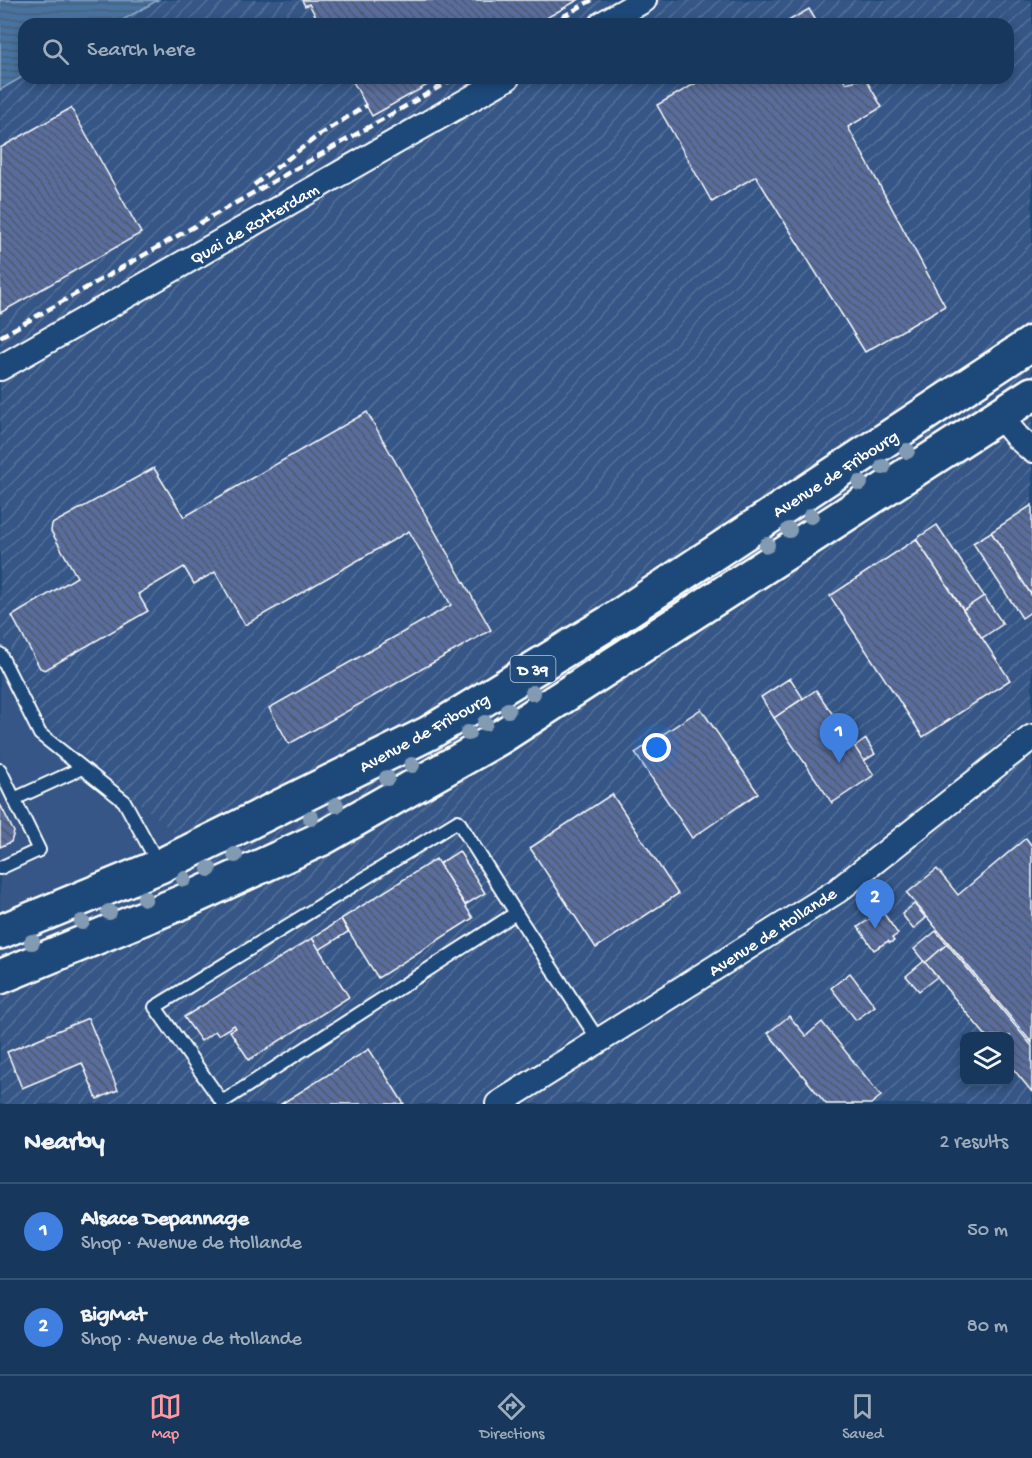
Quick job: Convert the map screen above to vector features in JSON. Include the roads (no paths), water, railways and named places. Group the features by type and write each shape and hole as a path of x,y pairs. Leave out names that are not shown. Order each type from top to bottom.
{"main road":[{"name":"Avenue de Fribourg","path":"0,932 160,866 429,733 610,621 1032,343"},
{"name":"D 39","path":"0,977 187,900 323,838 499,738 1032,394"}],"street":[{"path":"612,18 644,0"},
{"name":"Quai de Rotterdam","path":"0,368 497,84"},
{"path":"1000,416 1017,437 1032,450"},
{"name":"Avenue de Hollande","path":"498,1104 837,891 1032,737"}],"lane":[{"path":"0,654 40,734 124,801 160,866"},
{"path":"14,799 82,768"},
{"path":"0,770 39,850 0,868"},
{"path":"516,913 222,1102 155,1006 458,821 599,1041"}],"railway":[{"path":"560,18 592,0"},
{"path":"0,337 444,84"},
{"path":"254,185 319,135 367,105"}],"place":[{"name":"Alsace Depannage","path":"839,763"},
{"name":"BigMat","path":"875,929"}]}
